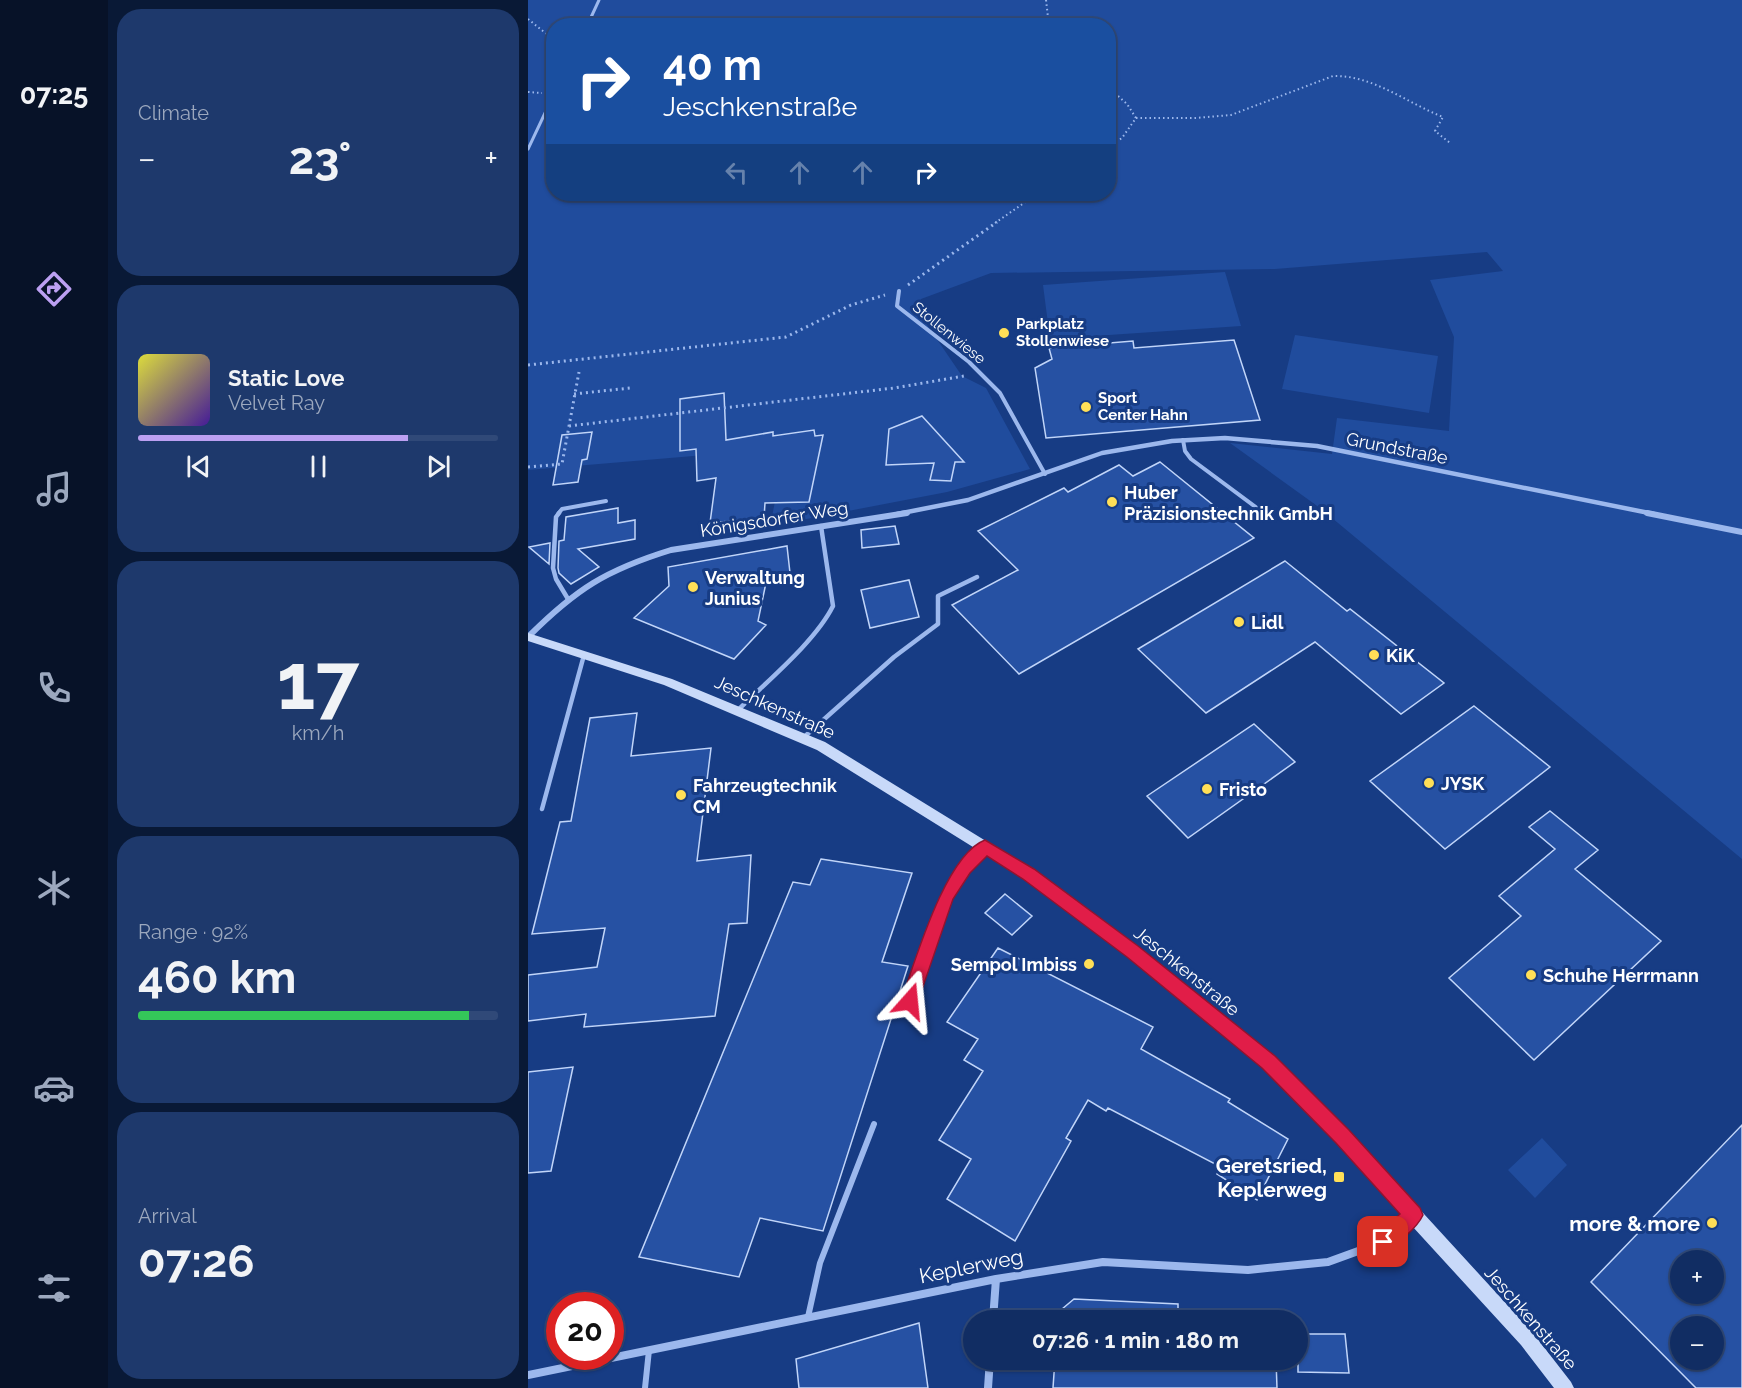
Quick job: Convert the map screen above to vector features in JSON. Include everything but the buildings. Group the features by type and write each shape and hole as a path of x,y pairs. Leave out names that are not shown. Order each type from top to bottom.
{"street":[{"name":"Grundstraße","path":"1045,474 1102,453 1183,441 1225,438 1317,446 1742,532"},
{"name":"Königsdorfer Weg","path":"528,637 568,599 604,575 635,560 671,550 930,509 968,500 1045,474"},
{"name":"Jeschkenstraße","path":"528,637 668,682 821,746 1029,874 1133,951 1269,1062 1342,1137 1527,1339 1565,1388"},
{"name":"Keplerweg","path":"528,1375 996,1279 1103,1262 1248,1270 1328,1262 1383,1242 1414,1215"},
{"path":"994,1310 996,1279"},
{"path":"987,1388 989,1370"}],"lane":[{"path":"591,18 599,0"},
{"path":"528,149 546,111"},
{"name":"Stollenwiese","path":"898,291 897,306 969,362 1000,393 1045,474"},
{"path":"1183,441 1185,451 1191,459 1267,516"},
{"path":"568,599 556,579 553,568 556,517 562,509 606,501"},
{"path":"737,711 802,646 828,616 833,606 820,526"},
{"path":"803,738 894,657 938,624 938,596 977,577"},
{"path":"542,809 584,655"},
{"path":"910,1001 946,896 964,868 985,847"},
{"path":"808,1317 820,1263 874,1124"},
{"path":"645,1388 649,1350"}],"path":[{"path":"1046,0 1048,18"},
{"path":"528,19 546,34"},
{"path":"1136,118 1195,118 1231,115 1333,76 1348,75 1368,80 1443,117 1435,131 1450,143"},
{"path":"1116,94 1127,104 1136,118"},
{"path":"1116,142 1122,138 1136,118"},
{"name":"Stollenwiese","path":"898,291 1027,201"},
{"path":"528,365 786,337 851,305 898,291"},
{"path":"528,467 562,464 579,372"},
{"path":"569,426 894,388 981,374"},
{"path":"574,394 630,388"}],"shaded area":[{"path":"528,0 1742,0 1742,859 1320,508 1230,443 1332,454 1337,418 1449,431 1454,337 1430,280 1503,271 1487,252 1275,269 991,273 921,299 917,310 962,376 986,388 1030,469 947,492 770,526 786,448 528,470"},
{"path":"1225,272 1241,326 1050,339 1043,285"},
{"path":"1295,335 1438,356 1429,413 1282,389"},
{"path":"1542,1138 1567,1165 1535,1198 1508,1170"}],"place":[{"name":"Parkplatz Stollenwiese","path":"1004,333"},
{"name":"Sport Center Hahn","path":"1086,407"},
{"name":"Huber Präzisionstechnik GmbH","path":"1112,502"},
{"name":"Verwaltung Junius","path":"693,587"},
{"name":"Lidl","path":"1239,622"},
{"name":"KiK","path":"1374,655"},
{"name":"JYSK","path":"1429,783"},
{"name":"Fristo","path":"1207,789"},
{"name":"Fahrzeugtechnik CM","path":"681,795"},
{"name":"Sempol Imbiss","path":"1089,964"},
{"name":"Schuhe Herrmann","path":"1531,975"},
{"name":"Geretsried, Keplerweg","path":"1339,1177"},
{"name":"more & more","path":"1712,1223"}],"route":[{"path":"910,1001 946,896 964,868 985,847 1029,874 1133,951 1269,1062 1414,1215 1383,1242"}]}
